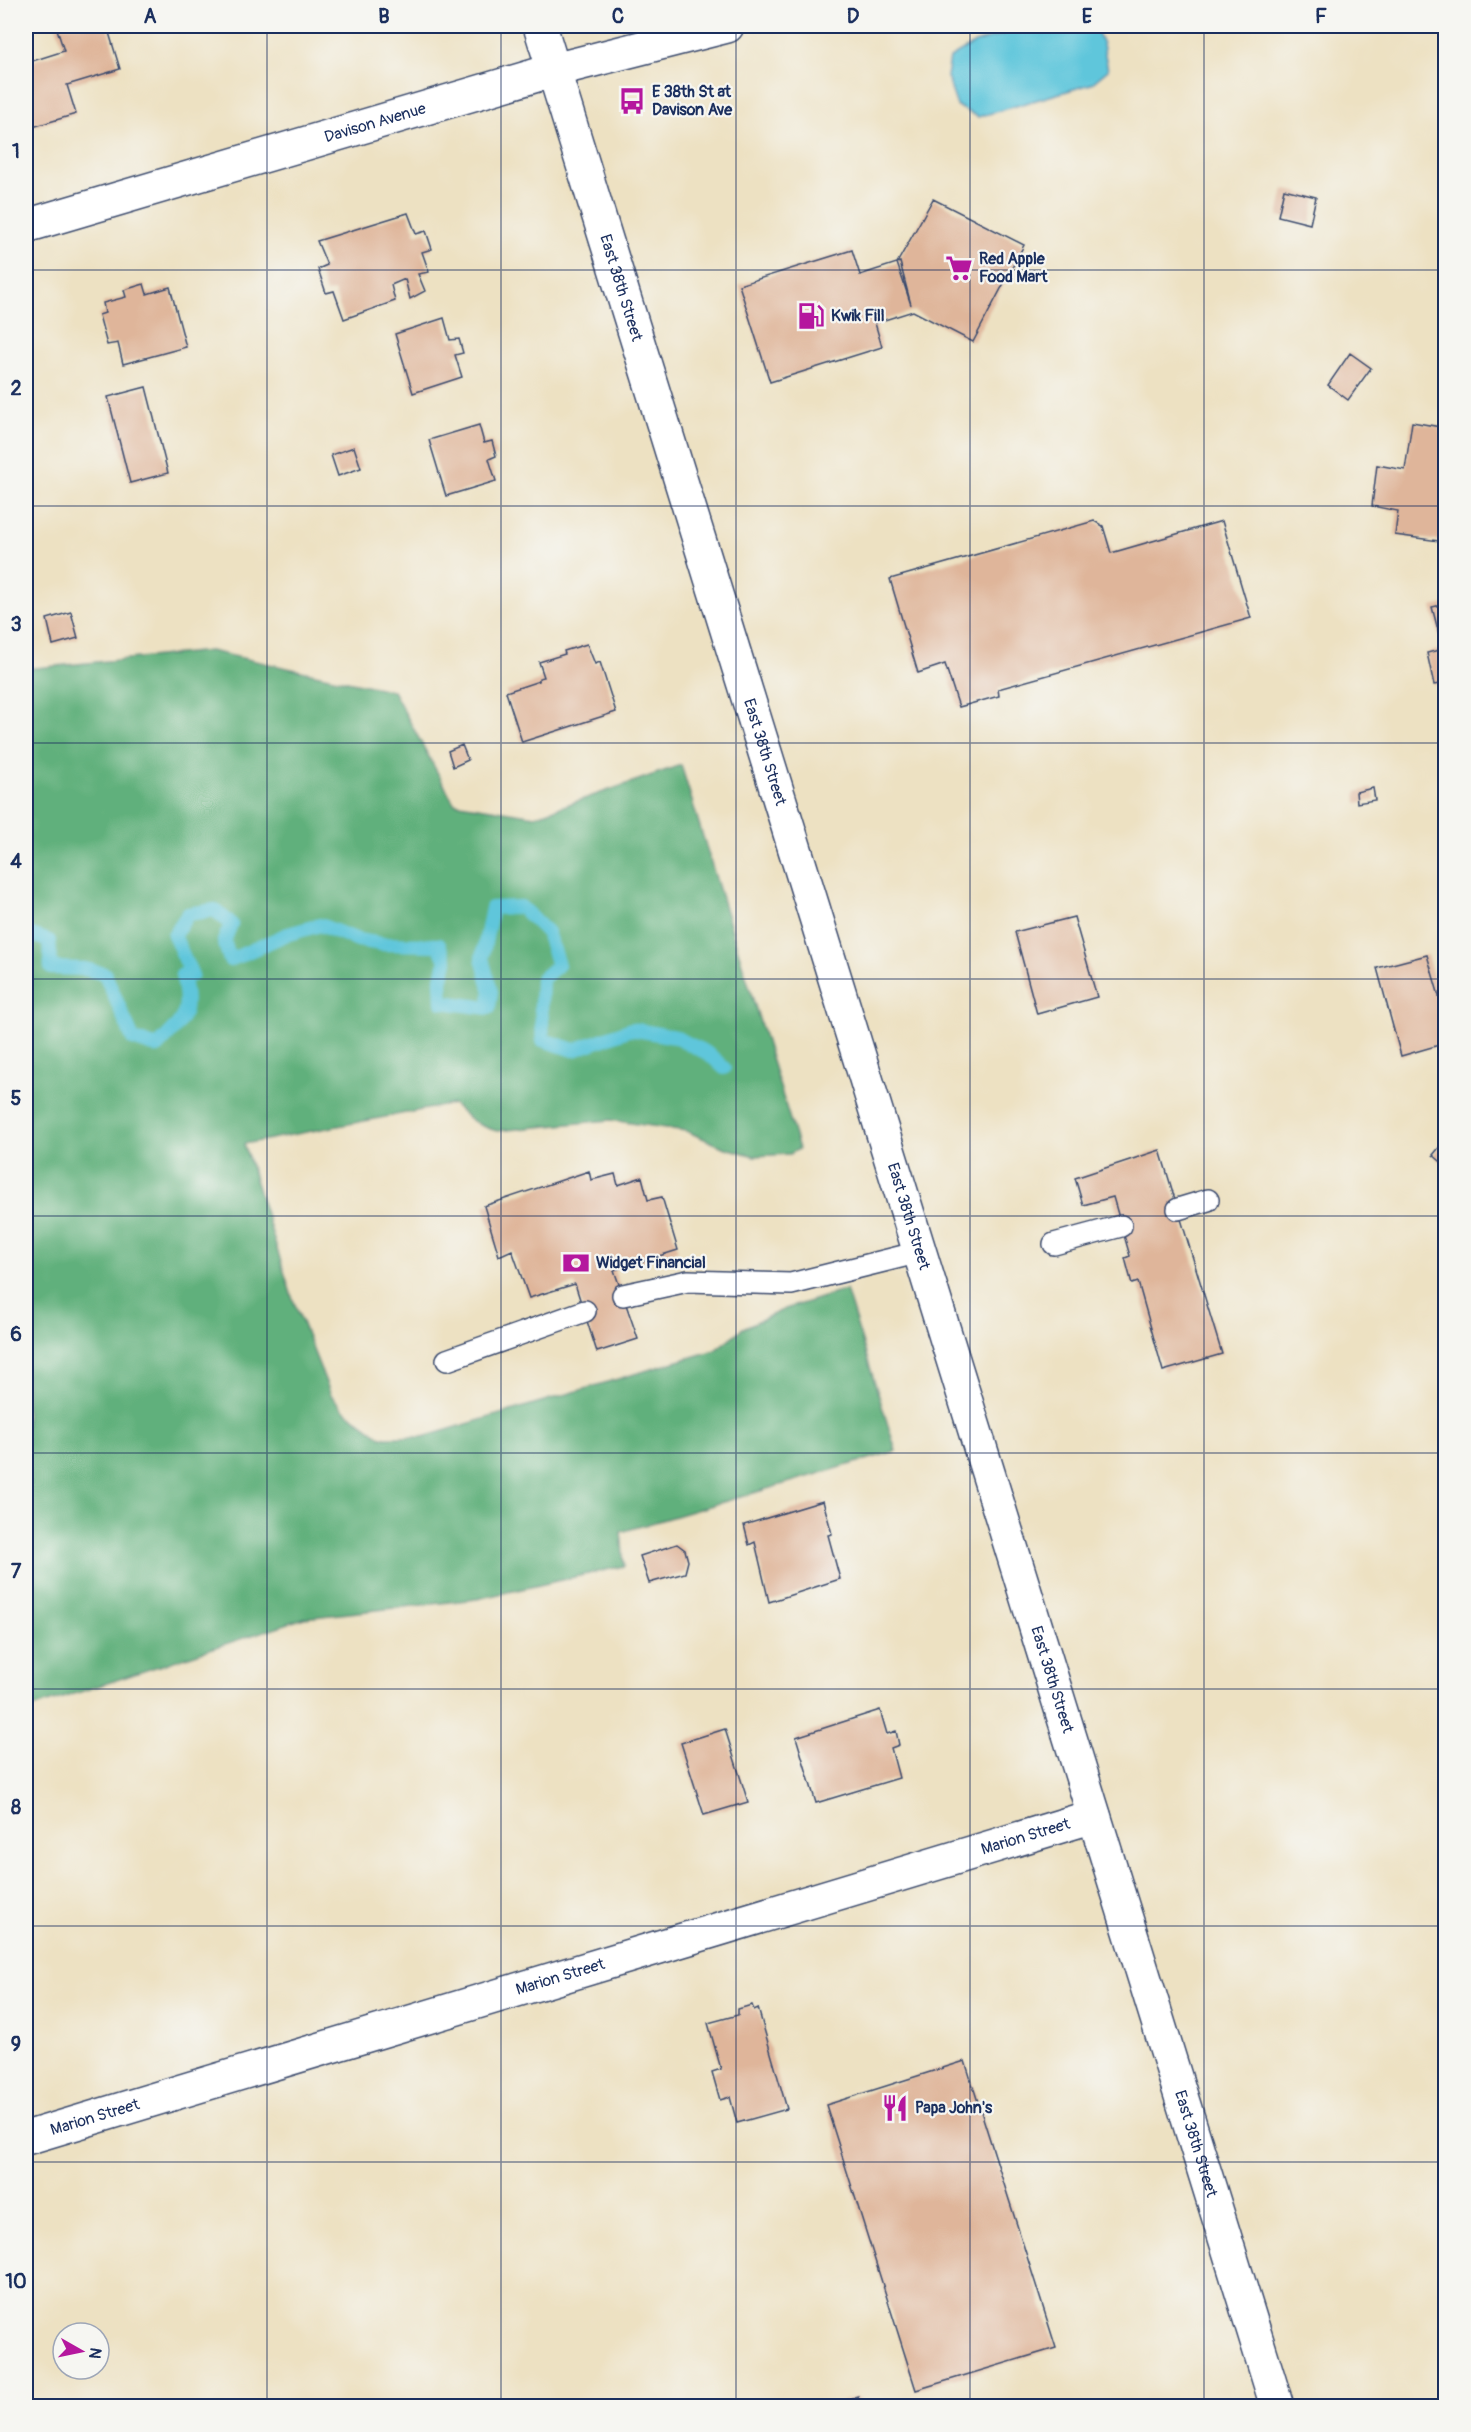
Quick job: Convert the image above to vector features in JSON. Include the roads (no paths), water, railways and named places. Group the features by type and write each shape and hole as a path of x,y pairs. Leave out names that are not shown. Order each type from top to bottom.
{"main road":[{"name":"East 38th Street","path":"540,26 1277,2406"},
{"name":"Davison Avenue","path":"26,226 554,70 728,26"},
{"name":"Marion Street","path":"26,2138 1094,1816"}],"lane":[{"path":"1178,1209 1208,1200"},
{"path":"1054,1244 1121,1226"},
{"path":"623,1295 688,1281 791,1284 920,1252"},
{"path":"447,1360 585,1311"}],"water":[{"path":"1028,26 1095,26 1103,44 1108,70 1091,84 978,117 957,106 947,77 950,58 975,43"}],"waterway":[{"path":"26,933 49,941 51,968 85,969 105,974 133,1039 157,1047 179,1022 185,1008 186,999 182,975 192,975 174,935 188,914 215,910 231,924 224,941 230,960 285,935 320,925 358,940 381,944 439,945 446,961 441,982 442,1002 489,1008 491,992 482,958 492,908 521,907 547,932 558,965 542,979 543,1040 574,1050 631,1029 675,1037 709,1054 724,1068"}],"place":[{"name":"E 38th St at Davison Ave","path":"632,101"},
{"name":"Red Apple Food Mart","path":"959,268"},
{"name":"Kwik Fill","path":"811,316"},
{"name":"Widget Financial","path":"576,1263"},
{"name":"Papa John's","path":"895,2108"}]}
